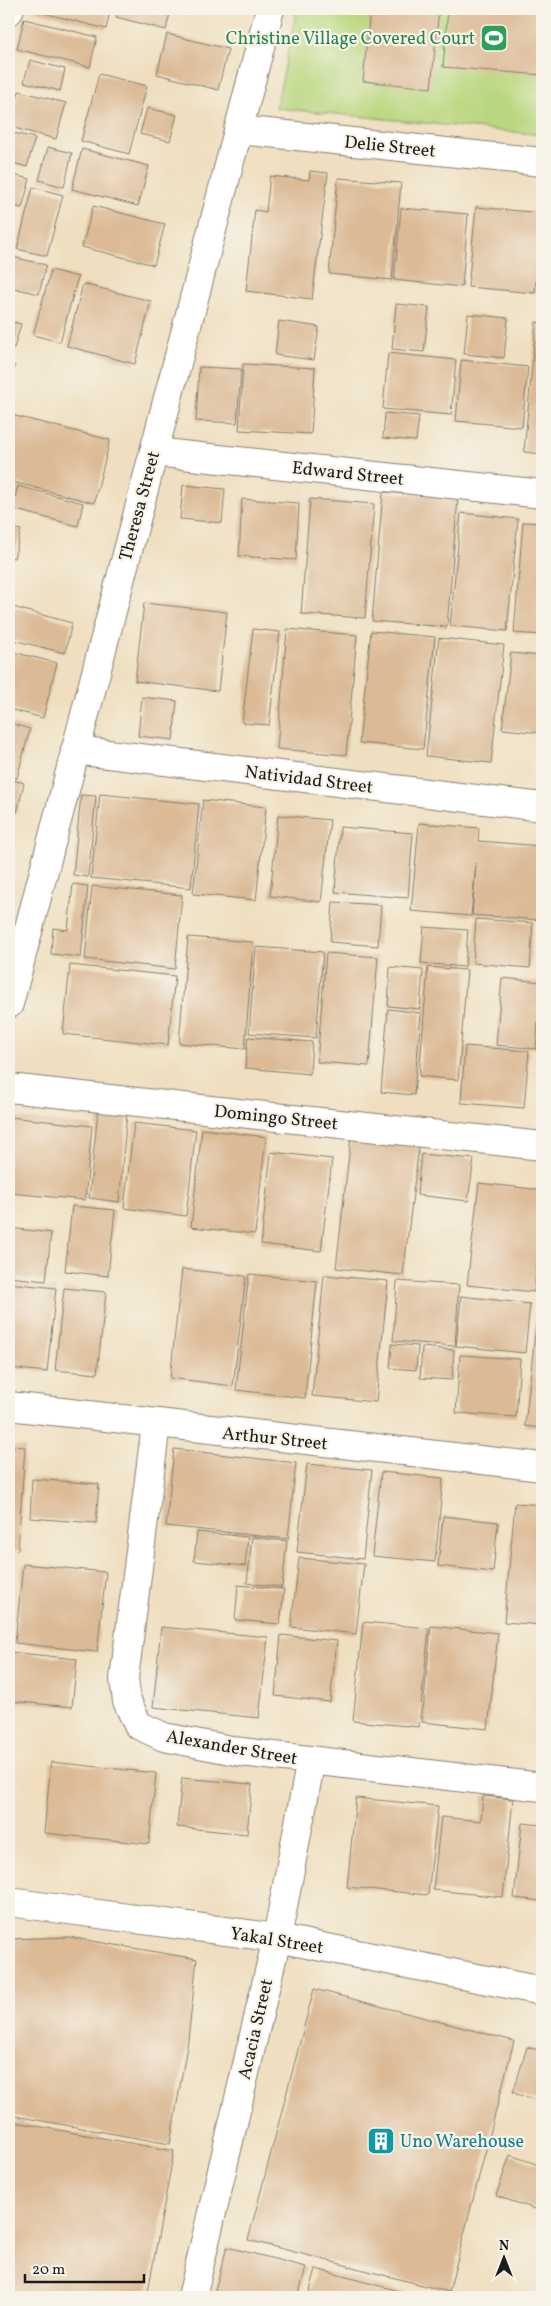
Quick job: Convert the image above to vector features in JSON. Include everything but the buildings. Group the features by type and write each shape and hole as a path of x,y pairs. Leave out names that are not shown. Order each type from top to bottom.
{"street":[{"name":"Theresa Street","path":"9,1004 270,9"},
{"name":"Delie Street","path":"239,130 542,162"},
{"name":"Edward Street","path":"154,452 542,494"},
{"name":"Natividad Street","path":"75,750 542,808"},
{"name":"Domingo Street","path":"9,1088 542,1146"},
{"name":"Arthur Street","path":"9,1406 542,1467"},
{"name":"Alexander Street","path":"156,1424 124,1679 128,1701 138,1725 164,1737 241,1752 542,1787"},
{"name":"Acacia Street","path":"192,2297 276,1938 311,1760"},
{"name":"Yakal Street","path":"9,1902 276,1938 542,1991"}],"green space":[{"path":"297,9 542,9 542,135 276,108"}],"place":[{"name":"Christine Village Covered Court","path":"494,38"},
{"name":"Uno Warehouse","path":"381,2141"}]}
